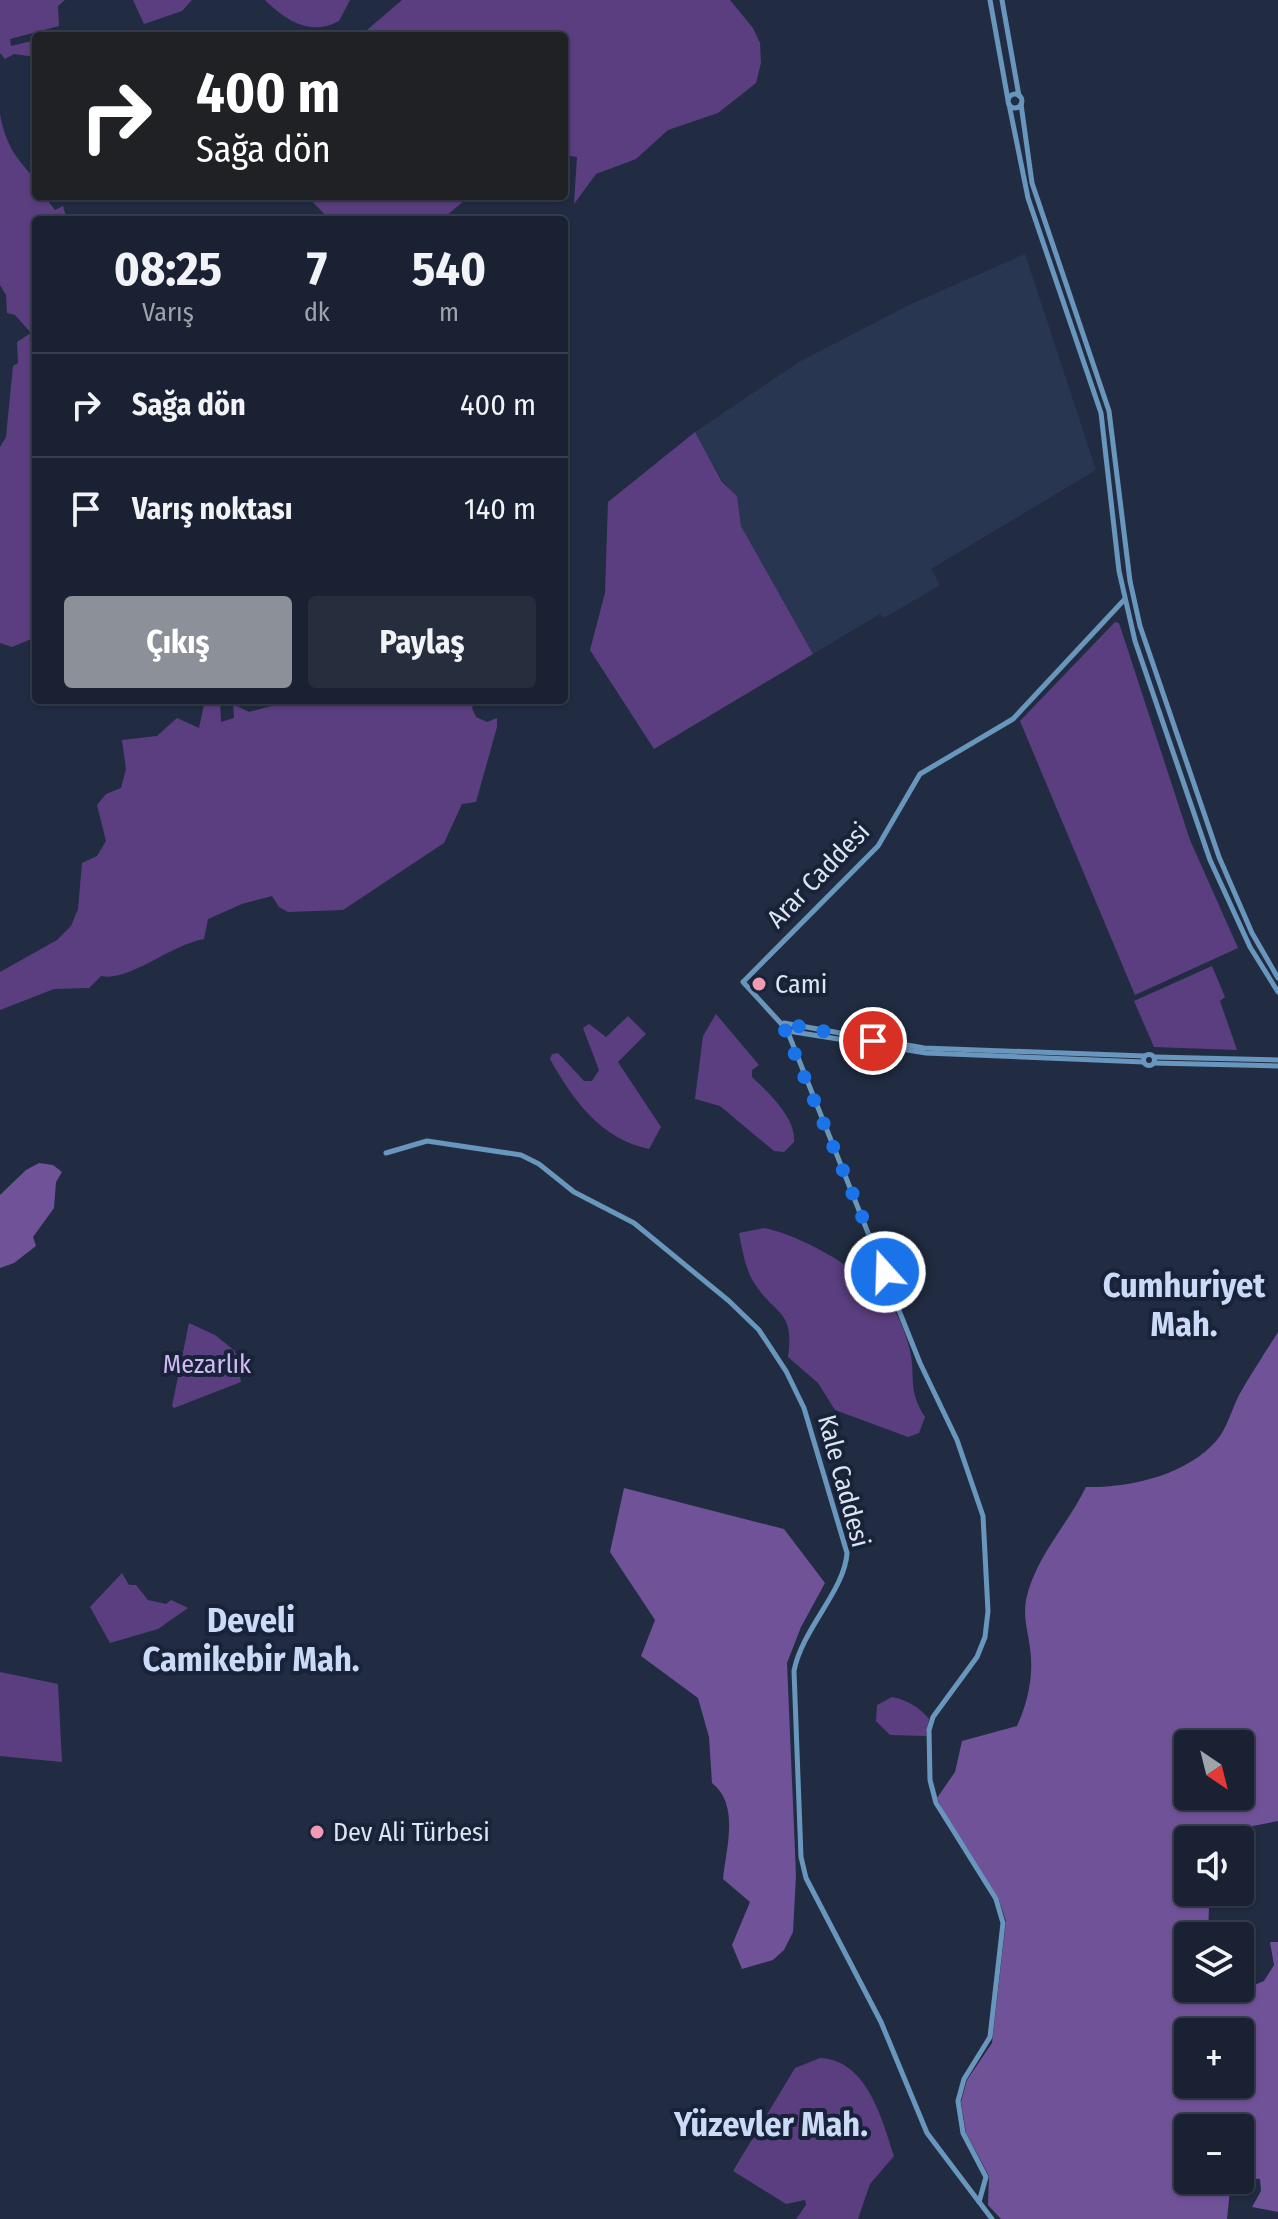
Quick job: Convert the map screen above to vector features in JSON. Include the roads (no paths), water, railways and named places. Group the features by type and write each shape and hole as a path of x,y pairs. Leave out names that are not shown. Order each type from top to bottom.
{"street":[{"path":"990,0 1024,185 1101,413 1124,600 1157,710 1210,860 1243,935 1278,992"},
{"path":"1002,0 1032,183 1109,411 1130,581 1140,626 1219,857 1252,933 1278,978"},
{"path":"1008,102 1013,94 1019,96"},
{"path":"1008,102 1016,107 1021,104"},
{"name":"Arar Caddesi","path":"782,1023 743,982 878,846 920,774 1013,719 1124,600"},
{"path":"782,1023 920,1363 957,1440 983,1516 988,1611 985,1637 977,1657 933,1717 929,1730 930,1774 936,1803 996,1899 1003,1923 990,2037 964,2079 958,2101 961,2128 986,2177 979,2202"},
{"path":"782,1023 911,1047 1144,1059"},
{"path":"787,1030 917,1052 1144,1059 1150,1054 1154,1060"},
{"path":"1154,1060 1278,1060"},
{"path":"1154,1060 1278,1066"},
{"name":"Kale Caddesi","path":"386,1153 427,1141 531,1159 574,1192 634,1223 729,1301 759,1330 786,1371 808,1420 847,1553 841,1574 800,1646 794,1671 804,1871 881,2022 927,2133 992,2219"}],"place":[{"name":"Cami","path":"759,984"},
{"name":"Dev Ali Türbesi","path":"317,1832"}],"district":[{"name":"Cumhuriyet Mah.","path":"1184,1304"},
{"name":"Develi Camikebir Mah.","path":"251,1640"},
{"name":"Yüzevler Mah.","path":"771,2124"}],"park label":[{"name":"Mezarlık","path":"207,1364"}]}
